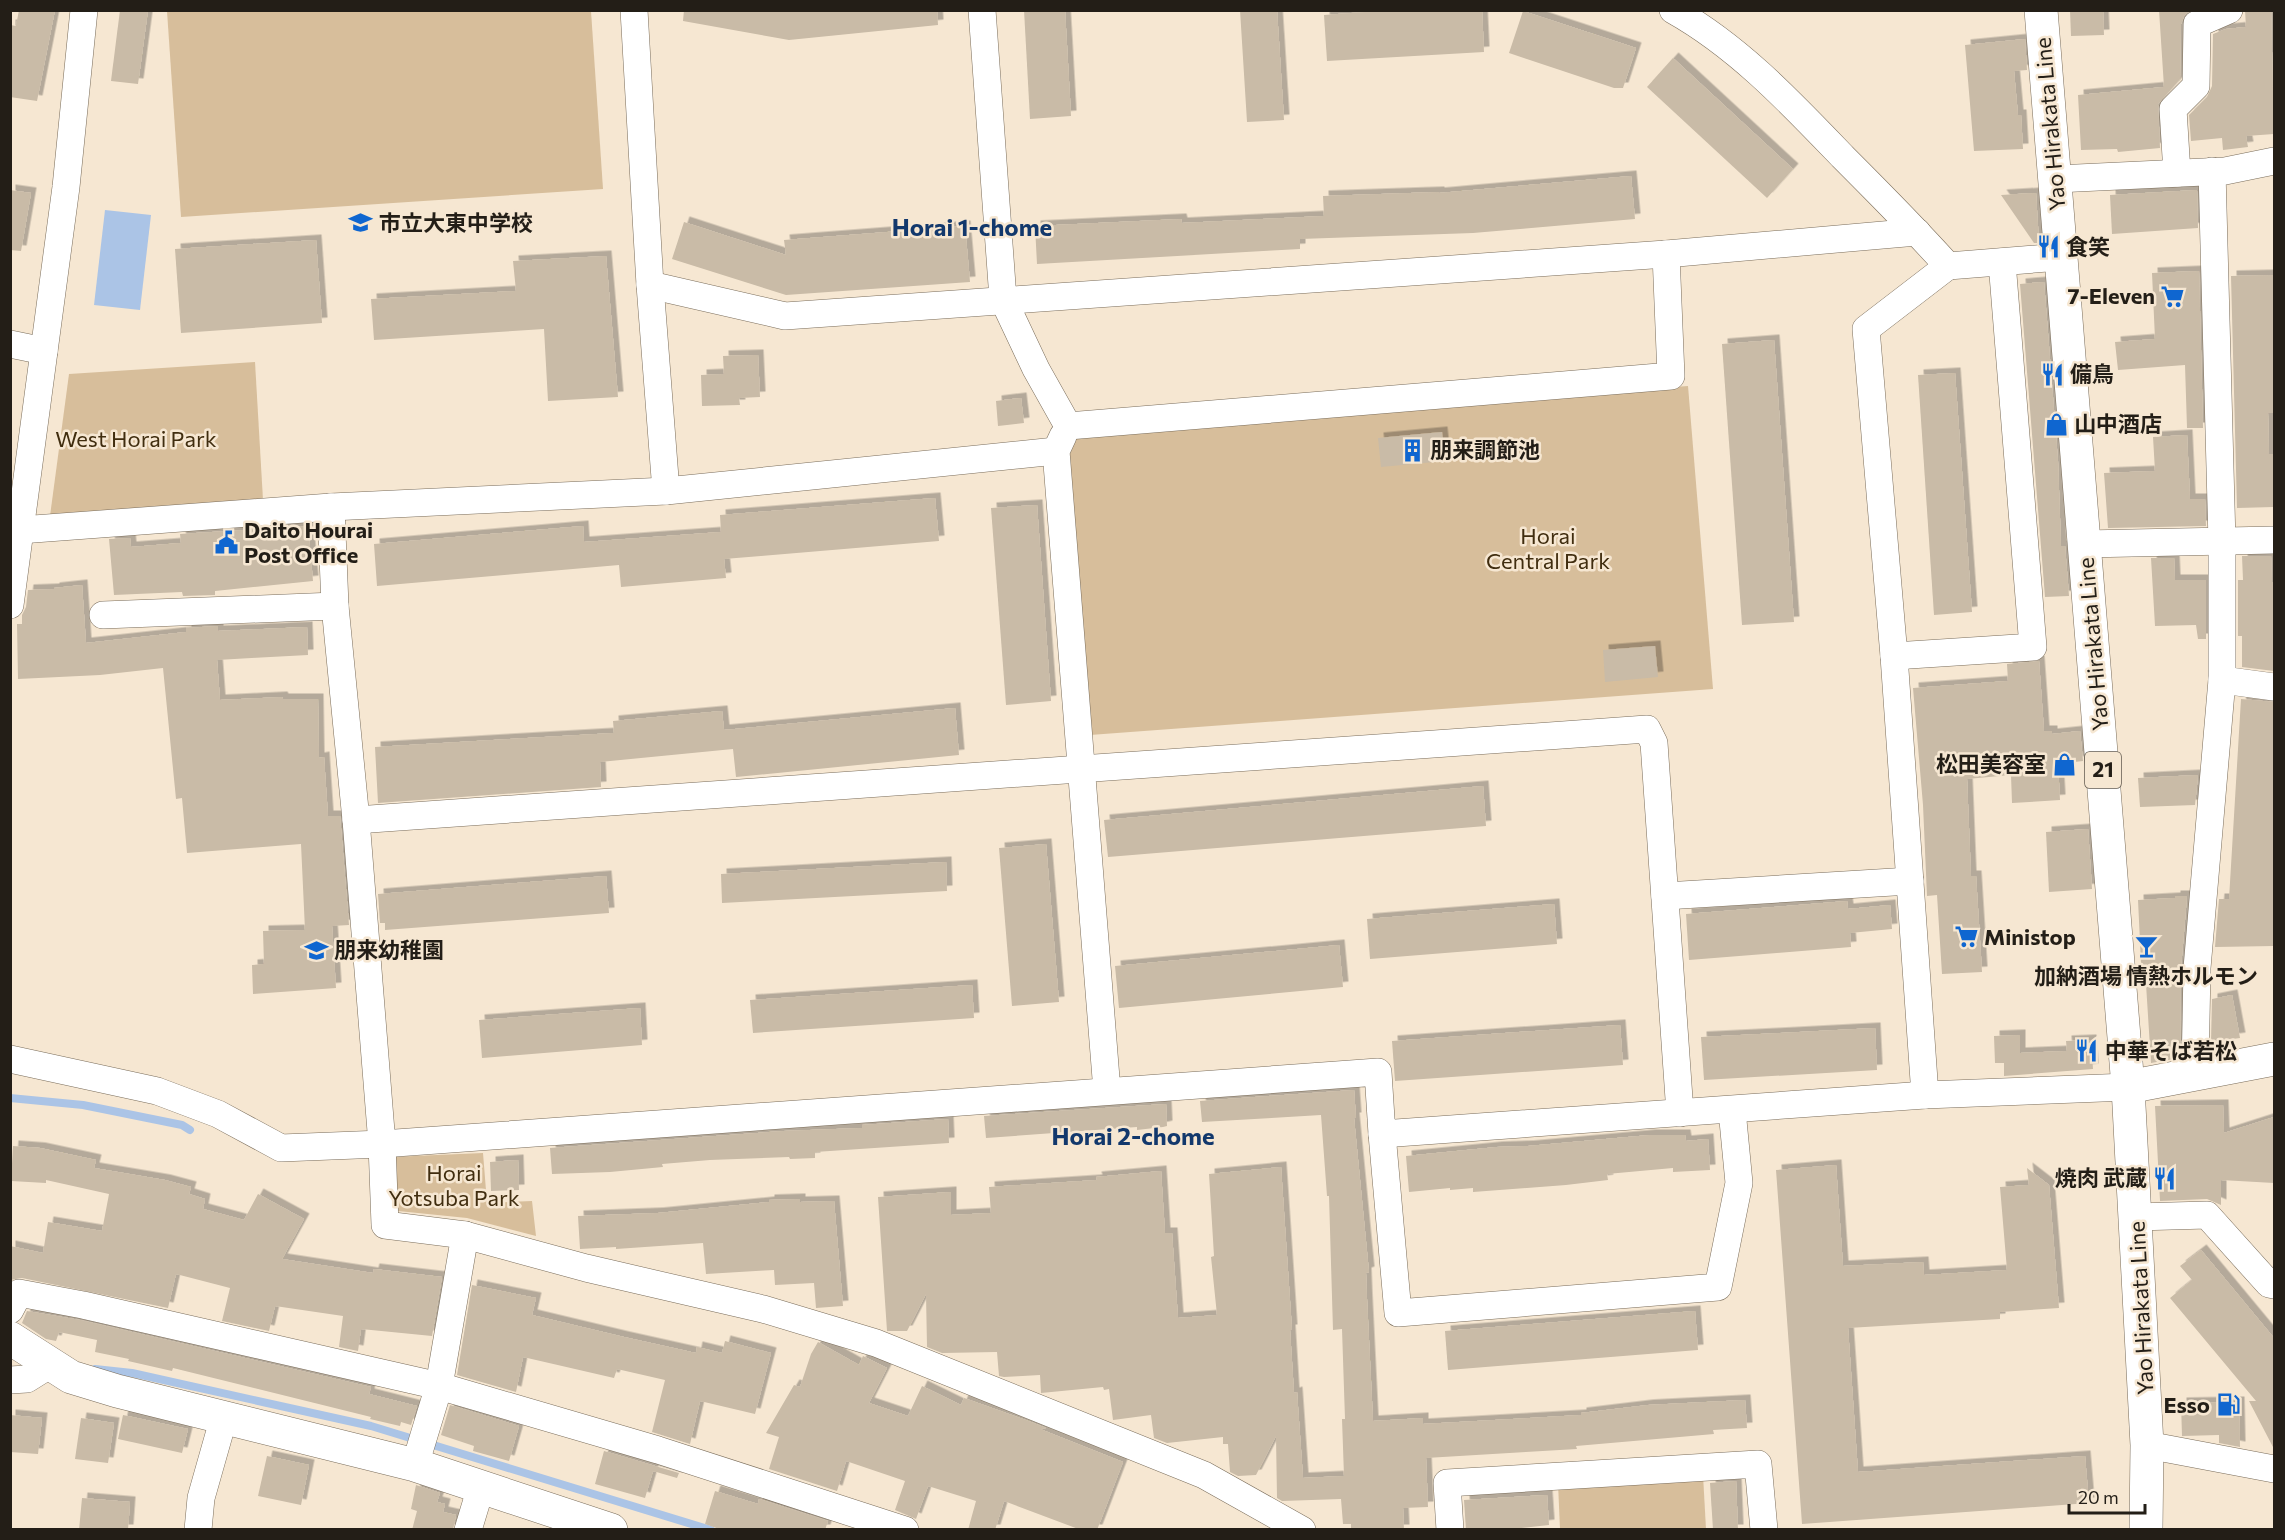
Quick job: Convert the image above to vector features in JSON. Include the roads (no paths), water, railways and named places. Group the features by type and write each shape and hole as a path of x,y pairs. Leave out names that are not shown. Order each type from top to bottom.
{"main road":[{"name":"Yao Hirakata Line","path":"2041,10 2128,1087 2147,1445 2146,1530"},
{"path":"2128,1087 2274,1059"},
{"path":"10,1338 71,1377 224,1417 416,1462 481,1487 611,1530"}],"street":[{"path":"10,605 20,530 19,472 44,351 66,187 84,10"},
{"path":"634,10 650,285 666,491"},
{"path":"982,10 1003,299 1036,369 1068,426"},
{"path":"1673,10 1700,25 1774,85 1948,266"},
{"path":"2176,173 2173,109 2196,86 2197,24 2228,11"},
{"path":"2056,179 2225,171 2274,161"},
{"path":"2195,1073 2197,968 2222,680 2222,542 2212,171"},
{"path":"650,285 785,316 1666,254 1917,232"},
{"path":"1068,426 1671,376 1666,254"},
{"path":"1925,1095 1866,328 1948,266 2061,257"},
{"path":"1893,656 2033,647 2002,262"},
{"path":"10,344 44,351"},
{"path":"1068,426 1056,451 1107,1091"},
{"path":"20,530 331,507 666,491 1056,451"},
{"path":"331,507 335,606 356,820 382,1144 385,1226 465,1235 586,1268 763,1309 876,1343 1204,1475 1302,1530"},
{"path":"2085,544 2274,540"},
{"path":"103,615 335,606"},
{"path":"2222,680 2274,687"},
{"path":"356,820 1647,729 1654,743 1680,1113"},
{"path":"1665,896 1910,881"},
{"path":"10,1059 157,1091 218,1114 280,1148 382,1144 1378,1072 1398,1313 1718,1287 1739,1183 1732,1110"},
{"path":"1382,1134 1925,1095 2128,1087"},
{"path":"2136,1217 2207,1215 2269,1284 2274,1286"},
{"path":"416,1462 440,1386 465,1235"},
{"path":"10,1310 19,1293 83,1305 440,1386 658,1450 905,1530"},
{"path":"10,1380 27,1379 51,1364"},
{"path":"198,1530 201,1498 224,1417"},
{"path":"2147,1445 2274,1469"},
{"path":"1450,1530 1448,1483 1758,1464 1764,1530"},
{"path":"468,1530 481,1487"}],"water":[{"path":"105,210 151,215 140,310 94,305"}],"waterway":[{"path":"10,1098 83,1105 182,1125 190,1130"},
{"path":"95,1369 132,1373 371,1426 711,1530"}],"place":[{"name":"市立大東中学校","path":"361,223"},
{"name":"食笑","path":"2048,247"},
{"name":"7-Eleven","path":"2173,296"},
{"name":"備鳥","path":"2052,374"},
{"name":"山中酒店","path":"2056,424"},
{"name":"朋来調節池","path":"1412,450"},
{"name":"Daito Hourai Post Office","path":"226,543"},
{"name":"松田美容室","path":"2064,764"},
{"name":"Ministop","path":"1966,937"},
{"name":"加納酒場 情熱ホルモン","path":"2146,947"},
{"name":"朋来幼稚園","path":"316,950"},
{"name":"中華そば若松","path":"2087,1051"},
{"name":"焼肉 武蔵","path":"2165,1178"},
{"name":"Esso","path":"2228,1405"}],"district":[{"name":"Horai 1-chome","path":"972,228"},
{"name":"Horai 2-chome","path":"1133,1137"}],"park label":[{"name":"West Horai Park","path":"136,439"},
{"name":"Horai Central Park","path":"1548,548"},
{"name":"Horai Yotsuba Park","path":"454,1186"}]}
